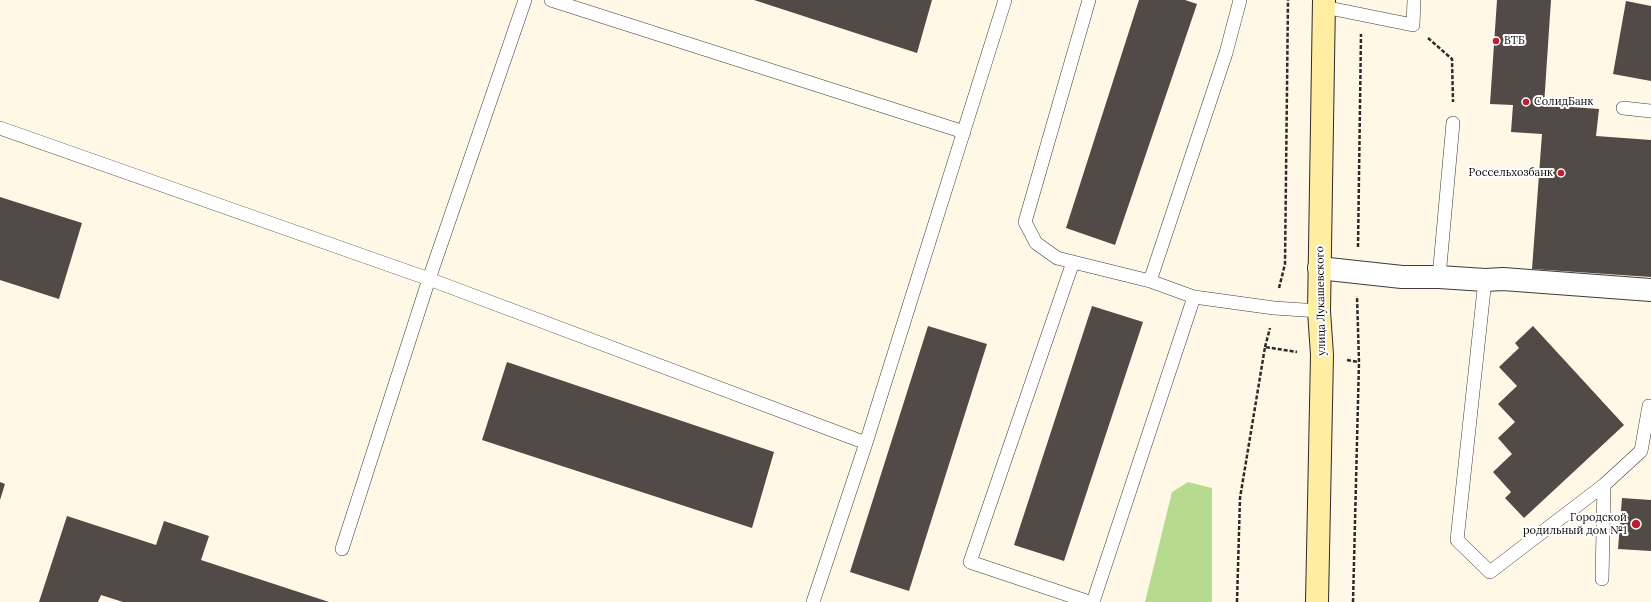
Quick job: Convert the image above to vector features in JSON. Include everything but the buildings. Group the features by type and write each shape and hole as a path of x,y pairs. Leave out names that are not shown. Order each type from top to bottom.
{"main road":[{"name":"улица Лукашевского","path":"1316,602 1322,355 1319,311 1319,268 1324,3"}],"street":[{"path":"1319,268 1402,277 1439,277 1485,280 1503,279 1651,290"}],"lane":[{"path":"342,549 429,279 525,0"},
{"path":"551,0 964,132"},
{"path":"813,602 866,443 1005,0"},
{"path":"1089,0 1025,222 1036,243 1057,258 1150,281 1194,297 1274,308 1319,311"},
{"path":"1150,281 1226,53 1240,0"},
{"path":"1324,3 1362,14 1413,25 1414,0"},
{"path":"1623,108 1651,111"},
{"path":"1439,277 1453,123"},
{"path":"0,128 429,279 866,443"},
{"path":"1073,262 970,562 1089,602"},
{"path":"1485,280 1457,540 1490,572 1604,485 1641,451 1649,406 1651,406"},
{"path":"1093,602 1194,297"},
{"path":"1602,579 1604,485"}],"path":[{"path":"1237,602 1240,498 1265,347 1285,264 1288,0"},
{"path":"1358,250 1362,14"},
{"path":"1413,25 1452,59 1453,123"},
{"path":"1353,602 1359,362 1357,295"},
{"path":"1265,347 1359,362"}],"green space":[{"path":"1188,482 1212,488 1212,602 1145,602 1172,492"}],"place":[{"name":"ВТБ","path":"1496,41"},
{"name":"СолидБанк","path":"1526,102"},
{"name":"Россельхозбанк","path":"1561,173"},
{"name":"Городской родильный дом №1","path":"1636,524"}]}
